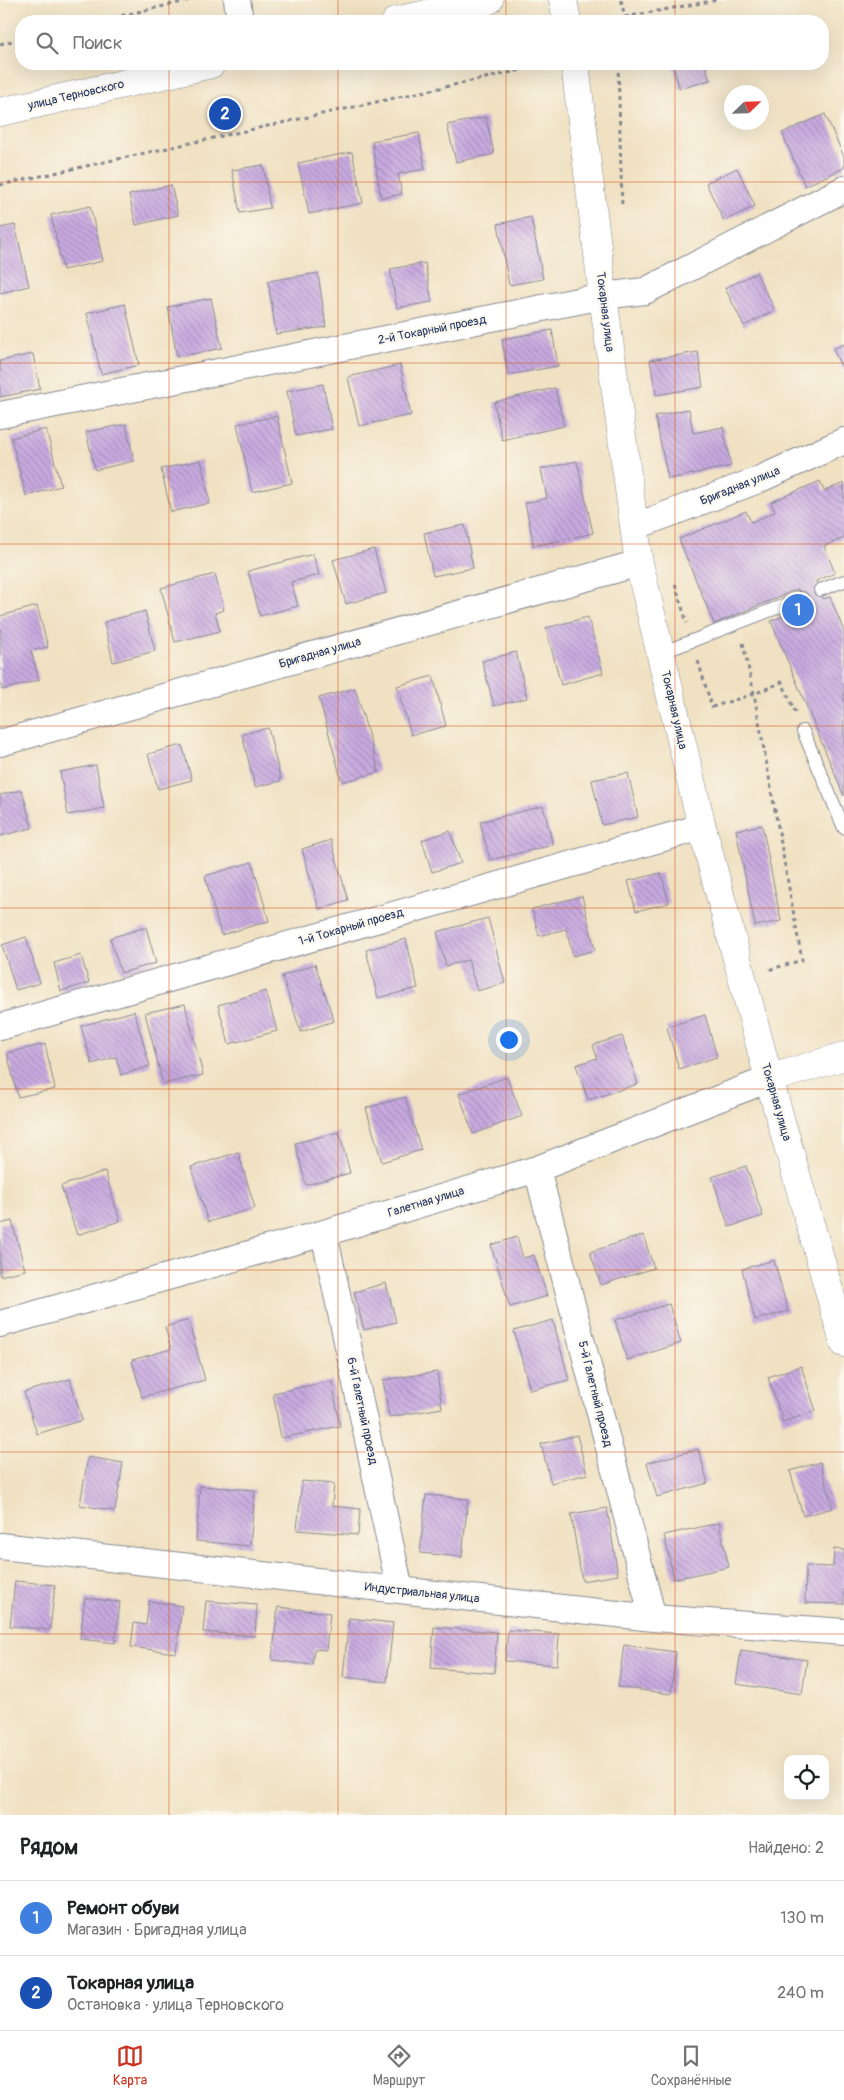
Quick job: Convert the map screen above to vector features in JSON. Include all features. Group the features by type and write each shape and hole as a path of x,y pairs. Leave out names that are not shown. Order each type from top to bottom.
{"street":[{"path":"237,0 239,15"},
{"path":"423,15 489,0"},
{"path":"563,0 566,15"},
{"name":"улица Терновского","path":"0,112 185,70"},
{"name":"Токарная улица","path":"576,70 603,296 639,563 702,827 769,1079 844,1343"},
{"name":"2-й Токарный проезд","path":"0,415 603,296 645,291 844,189"},
{"name":"Бригадная улица","path":"634,527 758,480 844,441"},
{"name":"Бригадная улица","path":"0,743 639,563"},
{"name":"1-й Токарный проезд","path":"0,1027 702,827"},
{"name":"Галетная улица","path":"0,1324 537,1169 769,1079 844,1056"},
{"name":"5-й Галетный проезд","path":"537,1169 653,1618"},
{"name":"6-й Галетный проезд","path":"324,1232 400,1590"},
{"name":"Индустриальная улица","path":"0,1546 653,1618 844,1632"}],"lane":[{"path":"820,590 844,580"},
{"path":"661,654 802,598"},
{"path":"803,731 844,828"}],"path":[{"path":"125,15 191,0"},
{"path":"621,0 624,15"},
{"path":"644,15 717,0"},
{"path":"0,44 15,40"},
{"path":"0,184 521,70"},
{"path":"618,70 622,214"},
{"path":"672,576 712,707 754,694 782,682 793,706"},
{"path":"738,623 754,694 802,960 742,977"}],"building":[{"path":"674,70 707,70 710,80 680,89"},
{"path":"825,114 844,157 844,168 805,186 782,133"},
{"path":"486,117 494,154 456,162 447,125"},
{"path":"419,133 425,169 398,174 402,194 381,198 372,141"},
{"path":"352,152 363,203 309,214 298,163"},
{"path":"263,165 270,208 240,213 232,170"},
{"path":"737,168 755,206 724,221 706,183"},
{"path":"171,185 178,215 136,225 129,195"},
{"path":"90,206 103,261 63,270 51,215"},
{"path":"531,217 543,279 509,285 498,224"},
{"path":"15,225 29,286 0,293 0,228"},
{"path":"425,263 432,302 397,308 390,269"},
{"path":"318,273 326,327 276,334 268,281"},
{"path":"756,273 775,310 744,326 725,288"},
{"path":"211,298 222,348 177,357 168,307"},
{"path":"125,304 139,365 101,374 87,313"},
{"path":"552,330 558,366 508,375 502,339"},
{"path":"844,344 844,372 833,349"},
{"path":"698,352 703,387 656,395 650,360"},
{"path":"33,354 40,389 0,397 0,361"},
{"path":"400,365 411,415 359,426 348,377"},
{"path":"323,384 332,429 296,436 287,391"},
{"path":"555,388 564,426 502,440 494,402"},
{"path":"689,409 693,433 723,427 731,466 668,479 655,416"},
{"path":"277,416 292,483 252,492 237,424"},
{"path":"126,424 134,461 95,470 86,432"},
{"path":"46,429 61,486 26,496 11,438"},
{"path":"201,460 210,503 171,512 161,469"},
{"path":"577,461 593,533 534,546 525,503 547,498 541,469"},
{"path":"820,481 824,491 844,483 844,538 824,546 835,573 816,581 823,599 830,597 844,631 844,796 771,621 806,607 798,589 714,624 679,539 746,511 751,522 775,512 771,502"},
{"path":"465,525 473,568 433,576 424,533"},
{"path":"374,549 386,593 346,604 333,560"},
{"path":"313,554 319,575 291,582 298,606 260,616 248,571"},
{"path":"215,574 224,610 215,613 220,631 175,642 161,588"},
{"path":"37,606 48,647 31,651 39,680 2,690 0,681 0,616"},
{"path":"145,611 155,651 113,662 104,622"},
{"path":"588,617 603,673 561,685 546,628"},
{"path":"516,652 527,698 494,706 482,661"},
{"path":"433,676 446,726 411,735 397,686"},
{"path":"355,688 379,772 342,782 319,698"},
{"path":"268,728 281,781 255,787 242,734"},
{"path":"182,745 192,780 158,789 148,754"},
{"path":"96,765 104,808 68,815 60,772"},
{"path":"628,773 638,817 602,825 592,780"},
{"path":"22,790 32,828 0,836 0,795"},
{"path":"543,806 553,845 490,860 480,822"},
{"path":"762,825 781,921 755,926 736,830"},
{"path":"450,831 461,863 432,872 422,840"},
{"path":"331,840 348,900 319,909 302,849"},
{"path":"252,862 269,921 221,935 205,876"},
{"path":"661,873 669,903 636,911 628,881"},
{"path":"582,896 595,950 573,956 566,929 539,936 532,909"},
{"path":"488,918 505,983 477,991 468,960 446,966 437,932"},
{"path":"146,927 156,963 121,973 110,938"},
{"path":"26,937 40,983 16,990 2,945"},
{"path":"406,939 418,988 378,998 366,950"},
{"path":"81,955 89,983 61,991 54,963"},
{"path":"315,964 334,1021 301,1032 282,976"},
{"path":"266,991 277,1031 229,1044 218,1005"},
{"path":"185,1004 203,1075 163,1084 145,1013"},
{"path":"134,1011 150,1066 121,1075 116,1057 92,1064 81,1026"},
{"path":"705,1015 717,1057 679,1069 667,1027"},
{"path":"622,1036 638,1084 588,1100 576,1065 597,1058 593,1045"},
{"path":"45,1044 55,1089 18,1097 7,1053"},
{"path":"507,1077 522,1116 473,1134 459,1094"},
{"path":"405,1097 421,1150 382,1162 366,1108"},
{"path":"339,1132 350,1173 306,1185 295,1143"},
{"path":"238,1152 255,1208 208,1222 191,1167"},
{"path":"746,1166 763,1216 729,1227 712,1177"},
{"path":"105,1171 120,1221 77,1235 61,1186"},
{"path":"12,1221 25,1270 0,1276 0,1224"},
{"path":"643,1235 654,1268 601,1285 590,1252"},
{"path":"517,1237 523,1258 534,1255 547,1296 510,1307 491,1245"},
{"path":"774,1260 788,1311 755,1320 742,1269"},
{"path":"386,1283 396,1322 364,1330 354,1292"},
{"path":"669,1304 681,1343 627,1360 615,1320"},
{"path":"188,1320 205,1380 142,1397 132,1360 171,1349 165,1327"},
{"path":"553,1320 569,1380 530,1390 514,1331"},
{"path":"801,1366 816,1411 783,1422 768,1377"},
{"path":"437,1372 442,1408 389,1417 383,1380"},
{"path":"70,1379 82,1420 37,1434 24,1392"},
{"path":"332,1381 340,1426 281,1438 273,1393"},
{"path":"577,1435 587,1474 551,1483 541,1444"},
{"path":"698,1449 708,1483 657,1497 647,1463"},
{"path":"88,1457 123,1463 115,1511 80,1505"},
{"path":"820,1462 833,1508 803,1516 790,1471"},
{"path":"302,1481 334,1484 332,1506 360,1509 358,1535 297,1530"},
{"path":"200,1486 255,1490 250,1546 196,1541"},
{"path":"426,1495 468,1499 462,1557 420,1553"},
{"path":"607,1508 618,1575 582,1581 571,1514"},
{"path":"719,1523 729,1567 674,1579 664,1535"},
{"path":"834,1549 844,1550 844,1604 805,1603 806,1566 833,1567"},
{"path":"15,1581 55,1585 50,1630 10,1626"},
{"path":"85,1598 120,1602 115,1643 80,1639"},
{"path":"149,1601 182,1606 176,1653 131,1647 134,1623 146,1625"},
{"path":"206,1601 257,1605 255,1636 203,1632"},
{"path":"278,1607 330,1613 326,1650 314,1649 312,1665 272,1660"},
{"path":"349,1618 393,1623 387,1682 343,1677"},
{"path":"434,1627 497,1632 494,1673 431,1668"},
{"path":"508,1630 559,1634 557,1665 505,1661"},
{"path":"624,1645 676,1652 671,1694 618,1687"},
{"path":"741,1650 807,1660 802,1694 736,1684"}],"place":[{"name":"Токарная улица","path":"225,114"},
{"name":"Ремонт обуви","path":"798,610"}]}
